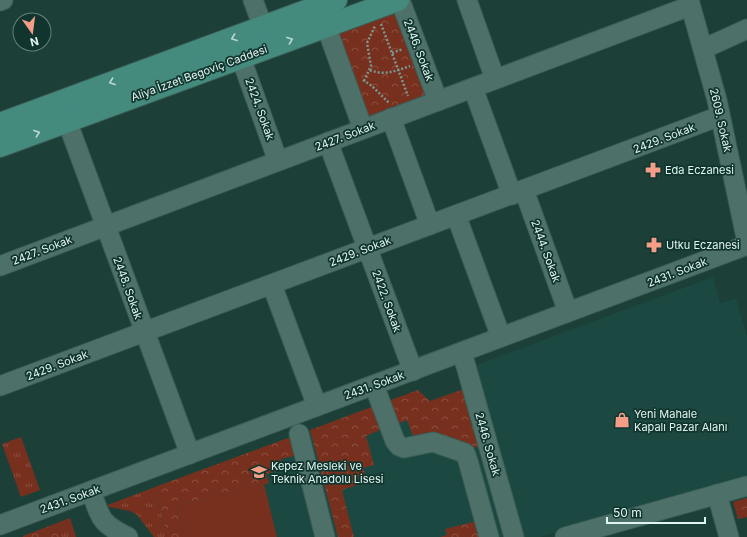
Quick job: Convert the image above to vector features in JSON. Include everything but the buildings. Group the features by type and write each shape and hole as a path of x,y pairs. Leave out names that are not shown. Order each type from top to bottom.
{"main road":[{"path":"0,124 336,0"},
{"name":"Aliya İzzet Begoviç Caddesi","path":"0,146 399,0"}],"street":[{"path":"253,0 263,27"},
{"name":"2446. Sokak","path":"399,0 438,101"},
{"path":"467,0 496,79"},
{"name":"2427. Sokak","path":"0,266 473,88 689,3"},
{"name":"2609. Sokak","path":"689,3 703,49 720,116 747,239"},
{"path":"326,26 363,129"},
{"path":"703,49 747,29"},
{"name":"2424. Sokak","path":"241,58 278,161"},
{"name":"2444. Sokak","path":"473,88 568,312"},
{"path":"400,115 430,225"},
{"name":"2429. Sokak","path":"0,386 720,116"},
{"name":"2448. Sokak","path":"67,122 190,454"},
{"name":"2422. Sokak","path":"328,142 413,371"},
{"path":"456,215 501,337"},
{"name":"2431. Sokak","path":"0,525 568,312 747,239"},
{"path":"272,284 317,406"},
{"name":"2446. Sokak","path":"462,352 514,537"},
{"path":"374,385 396,443 399,446 404,448 432,442 465,453 489,537"},
{"path":"299,434 325,537"},
{"path":"565,537 747,486"},
{"path":"91,491 103,522 109,528 128,537"},
{"path":"717,494 729,537"}],"path":[{"path":"378,18 398,70 400,115"},
{"path":"364,81 370,70 371,61 367,43 375,26"},
{"path":"370,70 382,73 398,70 423,61"},
{"path":"344,77 364,81 385,98 400,115"}],"shaded area":[{"name":"Yeni Mahale Kapalı Pazar Alanı","path":"713,277 720,303 736,299 747,336 747,478 540,537 523,537 474,366"},
{"path":"464,389 505,537 167,537 155,487 418,390 430,401"}],"green space":[{"path":"400,10 433,99 366,124 334,35"},
{"path":"464,389 480,446 470,449 414,439 407,420 397,424 388,401 418,390 430,401"},
{"path":"374,406 382,429 366,436 374,465 363,468 365,475 355,478 357,485 342,490 354,537 338,537 310,430"},
{"path":"299,434 298,455 281,459 283,469 266,474 269,483 176,506 184,537 167,537 155,487"},
{"path":"21,437 40,490 21,497 2,444"},
{"path":"264,484 277,537 184,537 176,506"},
{"path":"155,487 167,537 154,537 137,515 130,511 105,506"},
{"path":"747,498 747,517 738,519 733,502"},
{"path":"70,518 76,537 60,537 57,523"},
{"path":"477,521 481,537 440,537 447,535 445,529"},
{"path":"57,523 60,537 23,537 23,536"}],"place":[{"name":"Eda Eczanesi","path":"653,170"},
{"name":"Utku Eczanesi","path":"654,245"},
{"name":"Yeni Mahale Kapalı Pazar Alanı","path":"622,420"},
{"name":"Kepez Mesleki ve Teknik Anadolu Lisesi","path":"259,472"}]}
